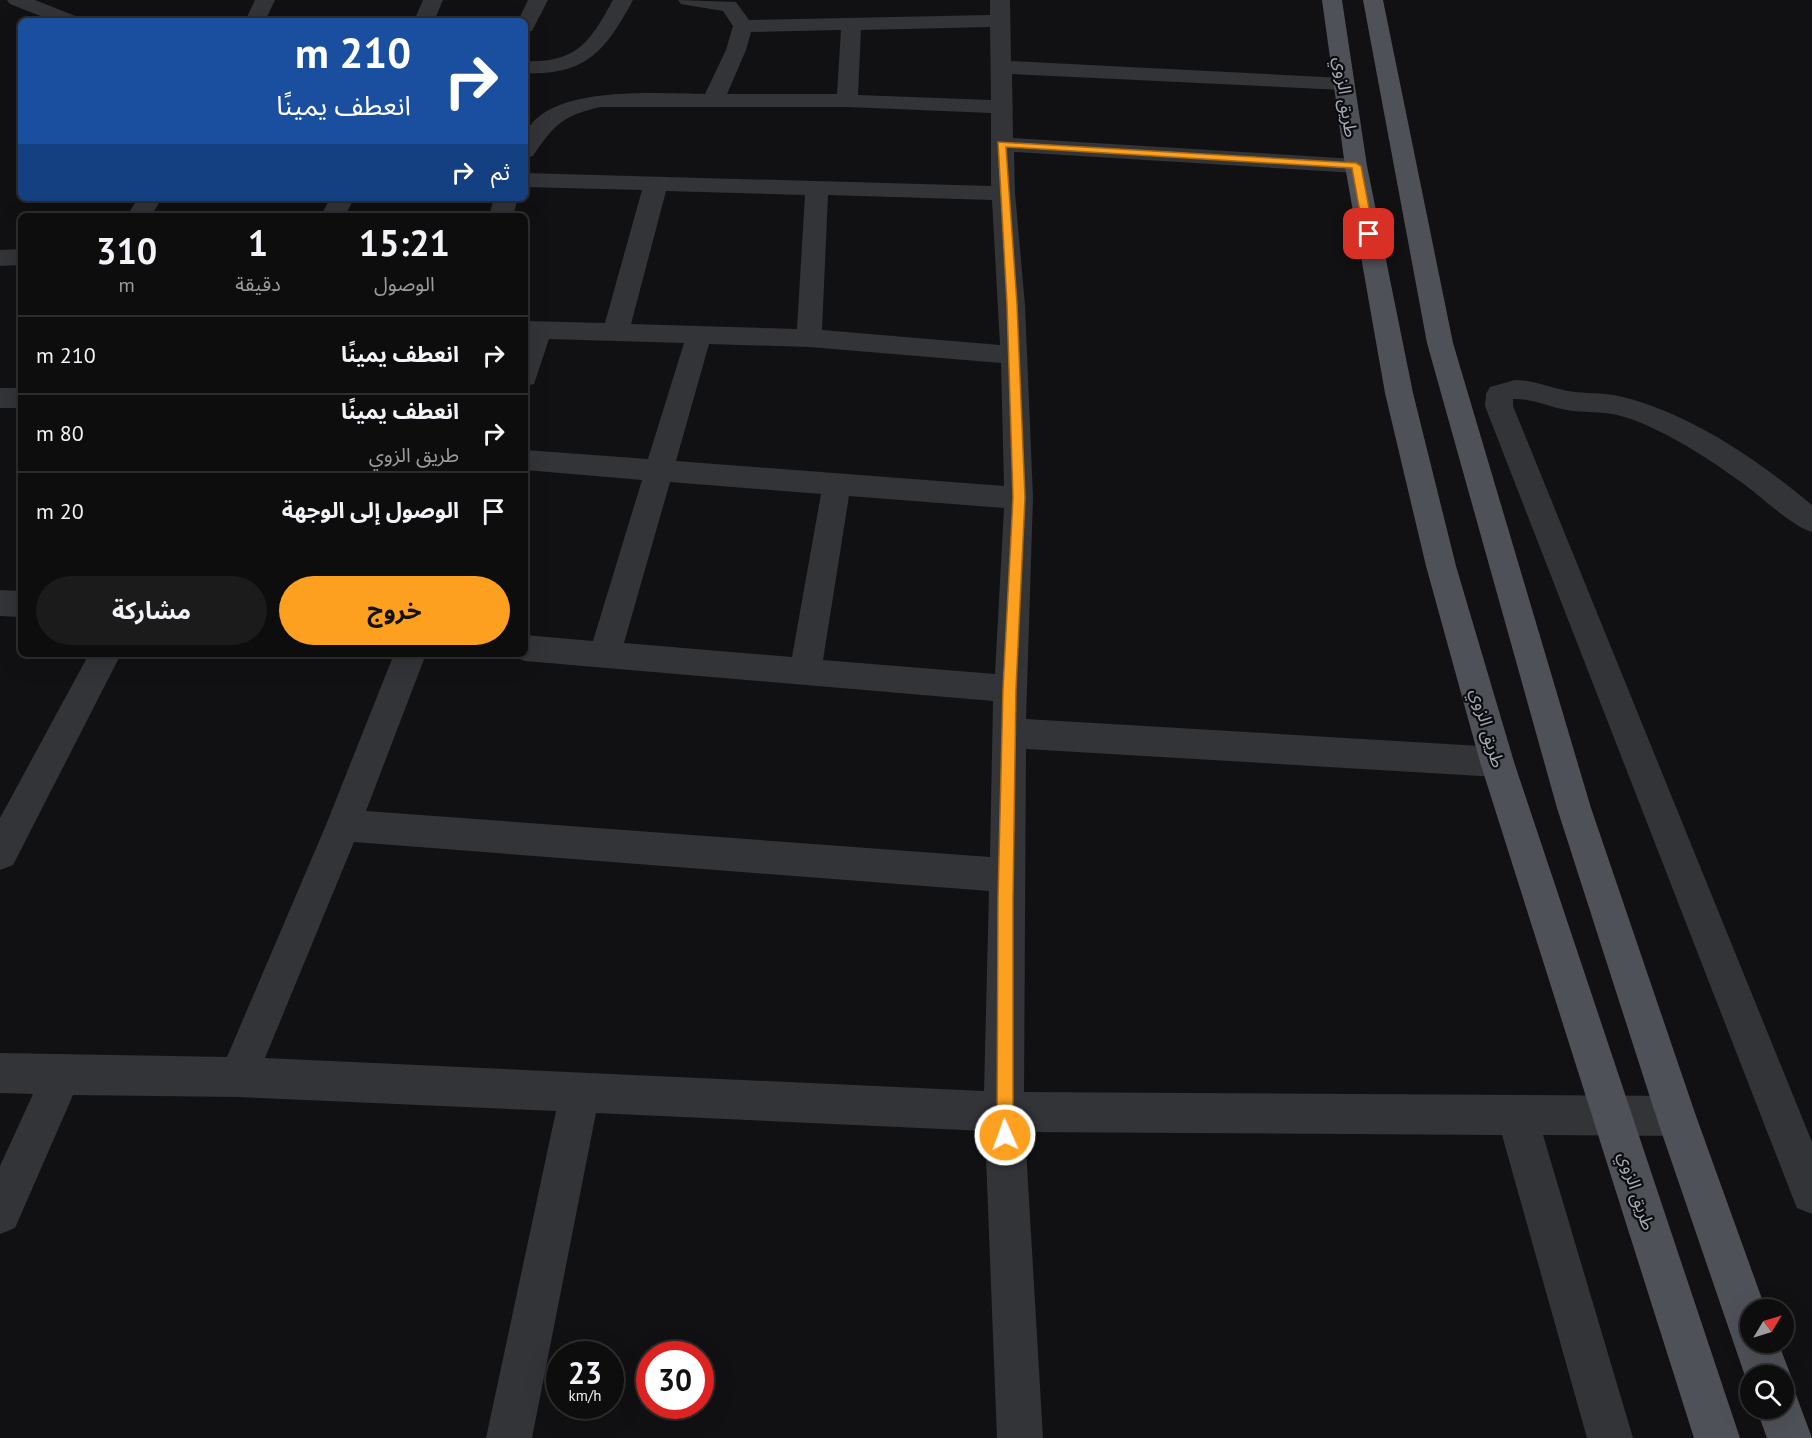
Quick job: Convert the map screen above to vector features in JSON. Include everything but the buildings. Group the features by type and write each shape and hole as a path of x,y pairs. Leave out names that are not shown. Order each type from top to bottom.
{"main road":[{"name":"طريق الزوي","path":"1332,0 1356,166 1399,393 1441,566 1497,762 1717,1438"},
{"path":"1373,0 1440,344 1574,808 1676,1116 1740,1299"},
{"path":"1783,1419 1790,1438"}],"street":[{"path":"256,18 265,0"},
{"path":"425,18 433,0"},
{"path":"528,21 538,0"},
{"path":"528,67 559,67 589,53 605,34 622,0"},
{"path":"688,0 730,3 744,26 736,50 713,100"},
{"path":"832,0 841,24 847,101"},
{"path":"0,13 19,1 63,18"},
{"path":"744,26 841,24 1000,10 1003,193 1014,355 1019,498 1010,689 1004,1112 1020,1438"},
{"path":"1002,67 1343,84"},
{"path":"528,140 533,123 600,101 847,101 1002,107"},
{"path":"1002,144 1356,166"},
{"path":"528,180 1003,193"},
{"path":"616,332 656,183"},
{"path":"809,338 817,188"},
{"path":"0,258 18,257"},
{"path":"528,357 532,330 809,338 1014,355"},
{"path":"605,655 699,334"},
{"path":"1812,520 1793,504 1709,448 1671,427 1623,407 1562,400 1521,389 1507,390 1500,394 1499,406 1812,1193"},
{"path":"0,398 18,398"},
{"path":"528,460 1019,498"},
{"path":"806,672 837,484"},
{"path":"0,603 18,604"},
{"path":"528,648 1010,689"},
{"path":"0,853 103,657"},
{"path":"238,1077 343,825 409,657"},
{"path":"1009,733 1497,762"},
{"path":"343,825 1006,875"},
{"path":"0,1072 62,1076 238,1077 1004,1112 1676,1116"},
{"path":"0,1213 62,1076"},
{"path":"509,1438 580,1092"},
{"path":"1518,1115 1610,1438"}],"route":[{"path":"1005,1135 1010,689 1019,498 1012,304 1003,193 1002,144 1356,166 1369,234"}]}
